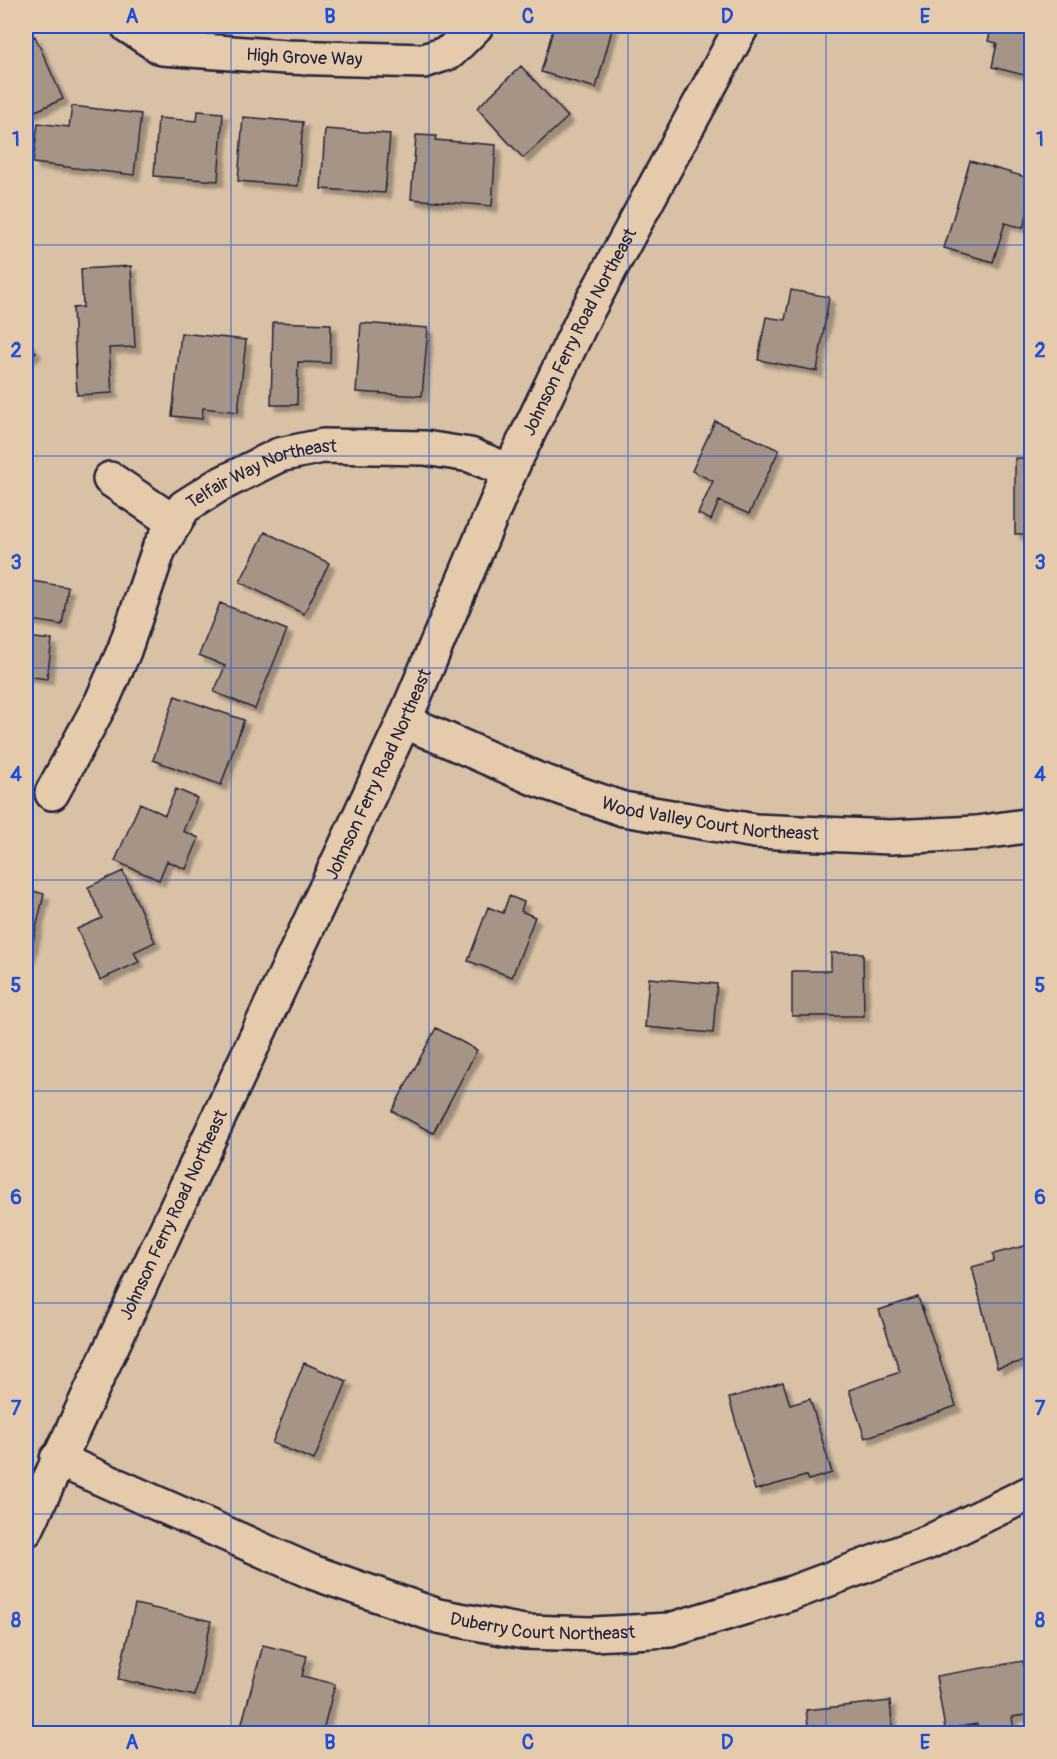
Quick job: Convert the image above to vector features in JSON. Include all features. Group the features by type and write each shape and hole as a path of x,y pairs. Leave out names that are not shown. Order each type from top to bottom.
{"street":[{"name":"High Grove Way","path":"128,26 162,48 286,57 424,61 450,52 476,26"},
{"name":"Johnson Ferry Road Northeast","path":"26,1530 57,1459 404,721 510,471 584,317 741,26"},
{"name":"Telfair Way Northeast","path":"52,793 102,701 124,651 159,549 184,507 217,486 279,455 323,446 425,448 470,455 510,471"},
{"path":"110,479 175,523"},
{"name":"Wood Valley Court Northeast","path":"404,721 536,779 623,809 756,831 891,837 977,833 1032,825"},
{"name":"Duberry Court Northeast","path":"57,1459 312,1572 438,1616 524,1632 593,1634 670,1630 792,1593 929,1542 1032,1492"}],"building":[{"path":"554,26 613,26 596,88 541,72"},
{"path":"992,26 1032,26 1032,77 992,67 997,43 988,41"},
{"path":"35,36 63,99 26,115 26,40"},
{"path":"521,66 568,117 523,158 477,108"},
{"path":"72,106 141,114 134,175 33,163 38,123 69,127"},
{"path":"198,111 223,113 218,181 154,176 158,118 197,121"},
{"path":"243,117 303,122 298,186 238,181"},
{"path":"325,129 390,134 385,193 321,189"},
{"path":"416,135 436,136 435,140 496,145 492,206 411,199"},
{"path":"970,161 1032,179 1032,198 1023,228 1005,223 993,262 944,248"},
{"path":"131,266 135,347 109,348 112,393 77,395 73,308 83,307 81,269"},
{"path":"791,290 829,297 817,371 758,360 766,317 785,320"},
{"path":"273,322 331,324 330,363 298,362 297,405 271,405"},
{"path":"361,323 428,328 422,396 356,392"},
{"path":"181,333 246,340 238,412 203,408 202,419 172,416"},
{"path":"26,339 36,352 26,360"},
{"path":"715,421 779,450 749,514 719,501 711,520 698,514 713,481 692,471"},
{"path":"1015,458 1032,458 1032,534 1015,534"},
{"path":"265,532 329,563 304,614 240,582"},
{"path":"26,580 68,587 62,625 26,619"},
{"path":"220,603 287,630 255,709 214,692 225,666 199,655"},
{"path":"26,637 52,640 47,679 26,676"},
{"path":"175,696 244,720 221,785 153,760"},
{"path":"176,789 197,798 183,831 199,838 186,869 167,861 159,880 115,861 140,803 165,815"},
{"path":"123,871 155,942 134,952 139,962 100,980 77,929 102,918 88,887"},
{"path":"26,889 44,894 29,959 26,958"},
{"path":"509,896 524,902 521,911 535,917 512,977 468,961 488,907 503,913"},
{"path":"831,953 863,953 864,1016 792,1016 792,971 831,971"},
{"path":"649,978 717,984 713,1033 645,1027"},
{"path":"436,1028 477,1050 433,1133 392,1111"},
{"path":"1032,1244 1032,1359 997,1368 972,1267 994,1261 993,1254"},
{"path":"918,1297 956,1406 865,1438 849,1390 900,1372 879,1310"},
{"path":"304,1363 347,1381 314,1460 272,1443"},
{"path":"783,1382 790,1405 810,1399 832,1473 808,1480 806,1476 755,1490 729,1398"},
{"path":"135,1604 211,1621 195,1696 118,1679"},
{"path":"263,1645 307,1656 302,1676 335,1684 322,1734 239,1734"},
{"path":"1023,1661 1032,1714 1012,1717 1014,1731 978,1734 977,1724 945,1729 936,1676"},
{"path":"890,1701 893,1734 809,1734 806,1710"}]}
